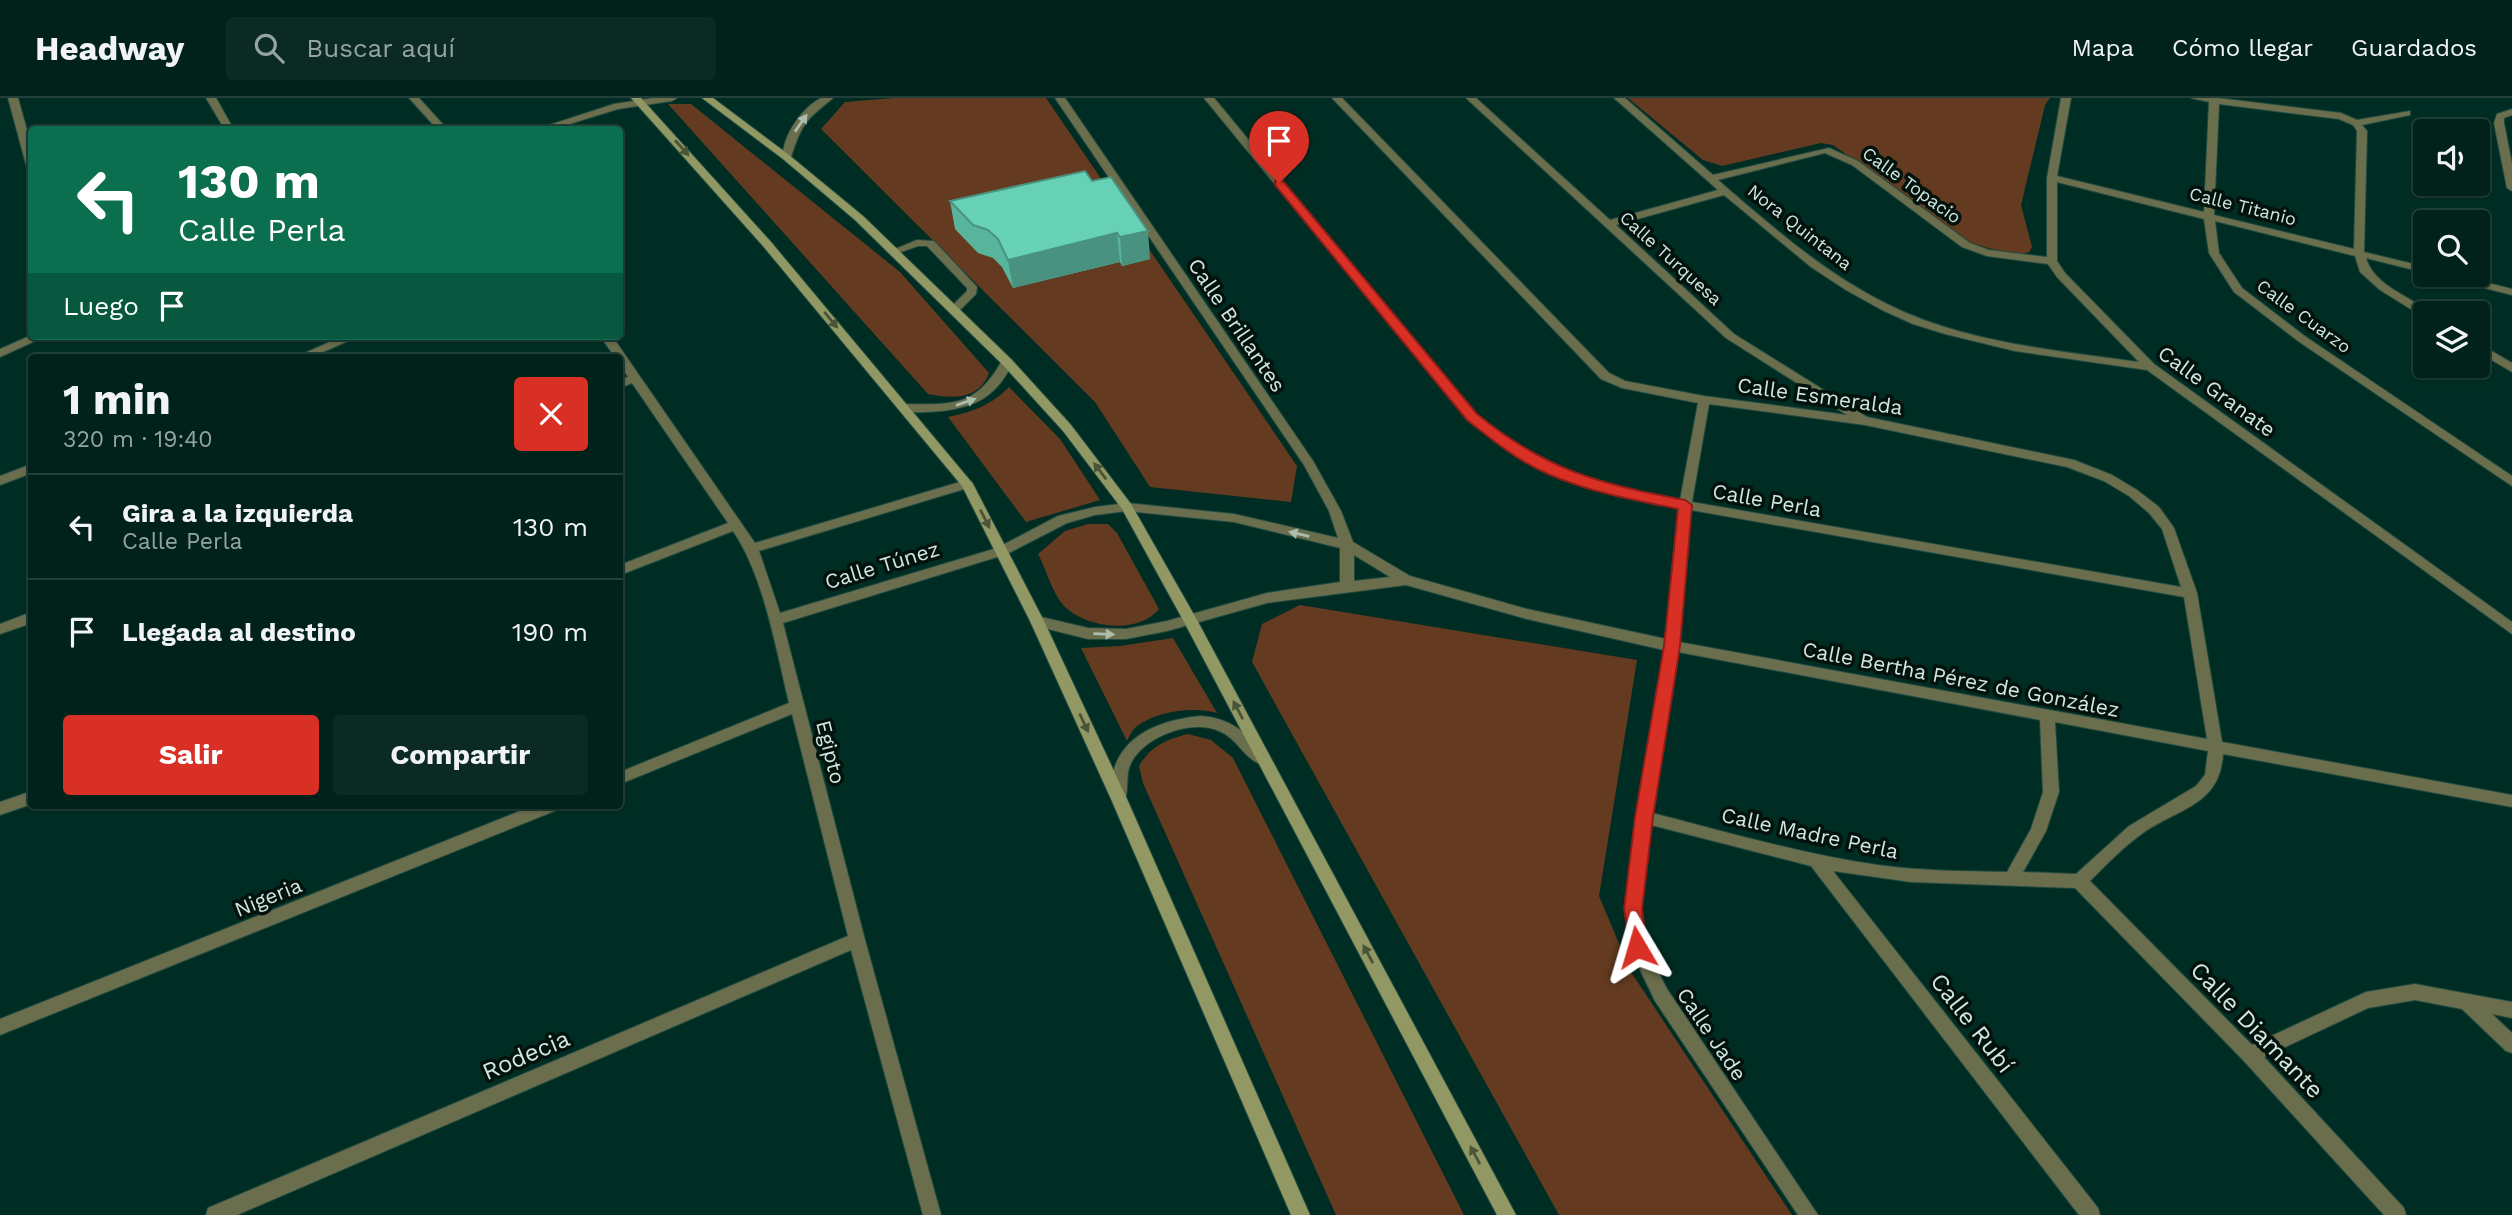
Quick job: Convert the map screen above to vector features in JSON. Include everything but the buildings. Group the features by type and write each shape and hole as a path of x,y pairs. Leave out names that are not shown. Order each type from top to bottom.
{"main road":[{"path":"707,98 786,157 859,218 954,310 1007,362 1067,428 1127,508 1190,620 1507,1215"},
{"path":"638,100 767,244 967,484 1037,621 1119,799 1301,1215"}],"street":[{"path":"13,98 28,154"},
{"path":"211,98 228,126"},
{"path":"414,98 440,126"},
{"path":"550,126 638,100 672,98"},
{"path":"786,157 795,130 806,114 828,98"},
{"name":"Calle Brillantes","path":"1060,98 1309,464 1335,511 1347,545 1346,587"},
{"name":"Calle Perla","path":"1209,98 1472,417 1505,443 1552,470 1613,491 1685,505 2190,593"},
{"name":"Calle Esmeralda","path":"1338,98 1605,376 1622,384 1704,400 1864,421 2070,463 2108,478 2154,510 2168,528 2190,593 2216,748"},
{"name":"Calle Turquesa","path":"1471,98 1730,335 1864,421"},
{"name":"Nora Quintana","path":"1619,98 1807,258 1845,285 1886,308 1948,332 2030,350 2150,367"},
{"path":"2052,261 2052,178 2066,98"},
{"path":"2196,98 2341,116 2357,123 2362,131 2359,253 2364,270 2384,288 2413,306"},
{"name":"Calle Cuarzo","path":"2214,101 2208,216 2214,253 2238,290 2302,339 2512,482"},
{"path":"2357,123 2407,113"},
{"path":"2509,113 2500,116 2499,123 2512,183"},
{"name":"Calle Topacio","path":"1712,178 1826,150 1855,163 1966,245 1987,253 2052,261"},
{"name":"Calle Titanio","path":"2052,178 2413,267"},
{"path":"1608,224 1727,191"},
{"path":"893,252 917,243 933,245 972,287 972,292 954,310"},
{"name":"Calle Granate","path":"2052,261 2078,296 2150,367 2512,629"},
{"path":"2490,286 2512,292"},
{"path":"0,353 31,340"},
{"path":"309,354 343,340"},
{"path":"2490,354 2512,368"},
{"name":"Egipto","path":"623,361 752,549 775,620 857,940 932,1215"},
{"path":"906,408 950,407 989,393 999,381 1007,362"},
{"path":"623,383 635,378"},
{"name":"Calle Jade","path":"1704,400 1685,505 1672,646 1644,817 1633,909 1637,947 1661,995 1809,1215"},
{"path":"0,481 28,470"},
{"path":"752,549 967,484"},
{"name":"Calle Bertha Pérez de González","path":"1002,551 1063,519 1095,511 1127,508 1234,518 1347,545 1406,580 1527,614 1672,646 2512,801"},
{"path":"623,569 736,525"},
{"name":"Calle Túnez","path":"775,620 1002,551"},
{"name":"Calle Bertha Pérez de González","path":"1037,621 1074,631 1104,635 1128,633 1190,620 1265,598 1406,580"},
{"path":"0,629 28,618"},
{"path":"623,777 797,706"},
{"path":"2011,878 2038,831 2051,792 2047,717"},
{"path":"1119,799 1122,768 1127,756 1137,744 1161,729 1215,723 1237,734 1265,761"},
{"path":"2079,881 2119,842 2208,785 2215,769 2216,748"},
{"path":"0,809 28,798"},
{"name":"Nigeria","path":"0,1027 542,809"},
{"name":"Calle Madre Perla","path":"1644,817 1815,860 1878,872 1939,878 2079,881"},
{"name":"Calle Rubí","path":"1815,860 2091,1215"},
{"name":"Calle Diamante","path":"2079,881 2250,1055 2397,1215"},
{"name":"Rodecia","path":"215,1215 857,940"},
{"path":"2250,1055 2366,1000 2414,992 2464,999 2512,1010"},
{"path":"2464,999 2512,1045"}],"shaded area":[{"path":"894,98 1046,98 1297,466 1291,502 1150,487 1095,402 821,129 845,102"},
{"path":"1628,98 2050,98 2045,105 2021,205 2032,247 2029,252 2020,254 1971,243 1833,145 1821,143 1722,166 1703,160"},
{"path":"668,104 691,104 900,272 989,373 979,388 964,396 928,394"},
{"path":"1009,387 1060,439 1100,500 1026,522 948,417 981,407 996,399"},
{"path":"1088,524 1108,524 1117,533 1159,609 1150,617 1139,623 1126,625 1099,624 1074,614 1061,602 1038,554 1065,531"},
{"path":"1300,605 1637,660 1599,896 1631,972 1792,1215 1559,1215 1252,662 1262,624"},
{"path":"1173,638 1217,713 1186,710 1153,717 1136,727 1127,741 1081,648 1120,646"},
{"path":"1188,734 1211,740 1233,758 1464,1215 1336,1215 1143,783 1139,766 1148,753 1166,741"}],"route":[{"path":"1279,183 1472,417 1505,443 1552,470 1613,491 1685,505 1672,646 1644,817 1633,909 1637,947"}]}
